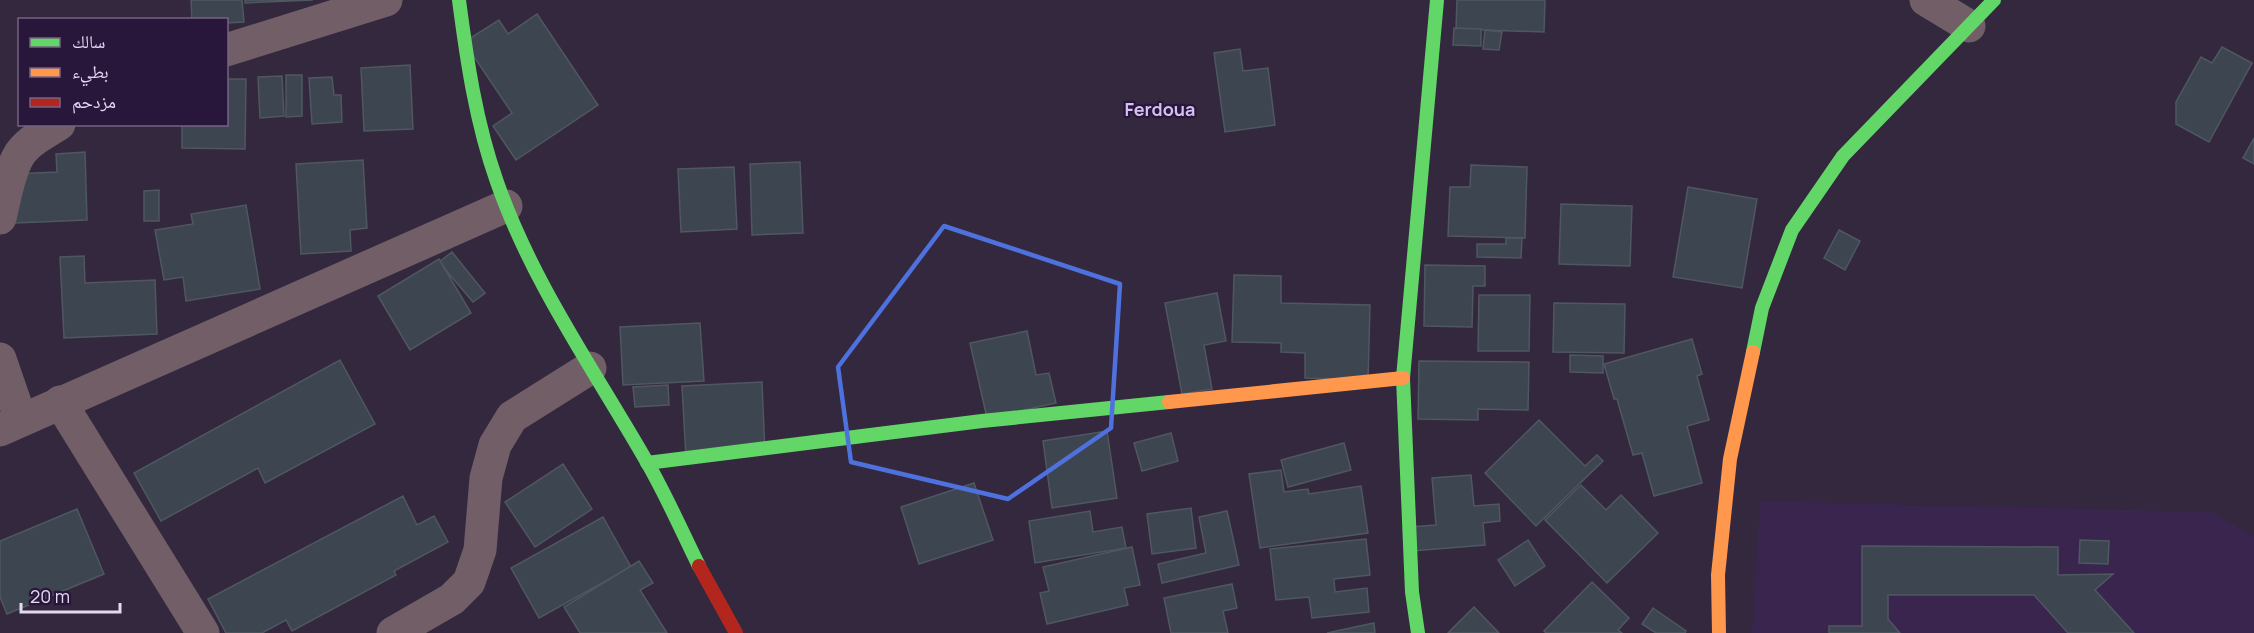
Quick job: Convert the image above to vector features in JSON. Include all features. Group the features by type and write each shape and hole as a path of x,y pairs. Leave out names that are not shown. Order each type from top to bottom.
{"street":[{"path":"228,49 386,0"},
{"path":"459,0 485,145 506,206 534,267 590,368 647,463 714,598 736,633"},
{"path":"1418,633 1412,592 1402,378 1437,0"},
{"path":"1926,0 1969,26"},
{"path":"1719,633 1718,574 1730,459 1762,308 1792,230 1843,156 1994,0"},
{"path":"0,218 18,156 35,139 56,126"},
{"path":"0,359 10,424 506,206"},
{"path":"393,633 428,624 469,582 480,550 486,478 495,445 512,417 590,368"},
{"path":"647,463 982,421 1402,378"},
{"path":"60,402 203,633"}],"highlighted area":[{"path":"944,226 1120,284 1111,428 1008,499 851,462 838,367"}],"shaded area":[{"path":"1760,501 2212,512 2254,536 2254,633 1752,633"}],"building":[{"path":"191,0 242,0 244,22 228,23 228,18 192,18"},
{"path":"245,0 313,0 245,3"},
{"path":"1457,0 1545,0 1544,32 1456,29"},
{"path":"537,14 598,105 516,160 493,126 512,113 464,42 499,20 508,34"},
{"path":"1454,28 1481,29 1481,46 1453,45"},
{"path":"1485,30 1502,32 1499,50 1483,49"},
{"path":"2222,47 2252,63 2209,142 2176,124 2176,102 2201,57 2212,63"},
{"path":"1240,49 1243,71 1268,68 1275,125 1225,132 1214,53"},
{"path":"410,65 413,129 364,131 361,68"},
{"path":"286,75 302,75 302,116 286,117"},
{"path":"282,76 284,116 260,118 258,77"},
{"path":"332,77 334,95 341,95 342,122 312,124 309,78"},
{"path":"228,79 246,79 245,149 182,148 182,126 228,126"},
{"path":"2254,138 2254,164 2243,158"},
{"path":"85,152 87,220 15,223 13,174 57,172 56,154"},
{"path":"363,160 367,228 350,230 351,251 301,254 296,164"},
{"path":"800,162 803,233 752,235 750,164"},
{"path":"1471,165 1527,167 1525,238 1448,236 1450,187 1470,187"},
{"path":"734,167 737,229 681,232 678,169"},
{"path":"1688,187 1757,199 1742,288 1673,277"},
{"path":"159,190 159,221 144,221 144,191"},
{"path":"1561,204 1632,206 1630,266 1559,264"},
{"path":"246,205 260,289 186,301 183,277 164,280 155,230 193,224 191,214"},
{"path":"1839,230 1860,241 1845,270 1824,258"},
{"path":"1506,238 1522,238 1521,258 1477,257 1477,244 1506,244"},
{"path":"452,252 485,293 473,302 439,262"},
{"path":"84,256 85,283 155,280 157,334 64,338 60,257"},
{"path":"439,259 471,313 410,350 378,296"},
{"path":"1425,265 1485,266 1485,286 1473,286 1472,327 1424,326"},
{"path":"1234,275 1281,276 1281,303 1370,305 1368,380 1305,378 1305,353 1281,352 1281,343 1232,342"},
{"path":"1217,293 1226,341 1204,345 1212,389 1182,394 1165,303"},
{"path":"1479,295 1530,295 1529,351 1478,351"},
{"path":"1554,303 1625,304 1624,353 1553,352"},
{"path":"700,323 704,381 623,385 620,327"},
{"path":"1027,331 1036,375 1049,373 1056,403 987,418 970,343"},
{"path":"1692,339 1702,374 1697,376 1709,420 1687,426 1702,483 1654,496 1642,453 1633,455 1604,364"},
{"path":"1570,355 1603,356 1603,373 1570,372"},
{"path":"340,360 375,424 265,483 258,468 161,521 134,473"},
{"path":"1419,361 1529,362 1528,410 1478,409 1478,420 1418,419"},
{"path":"762,382 765,454 686,458 682,386"},
{"path":"668,385 669,405 635,407 633,387"},
{"path":"1539,420 1585,466 1597,455 1603,461 1536,526 1485,473"},
{"path":"1107,431 1117,498 1052,508 1043,441"},
{"path":"1171,433 1178,461 1142,471 1134,443"},
{"path":"1344,443 1351,470 1288,487 1281,460"},
{"path":"563,464 592,509 535,547 505,502"},
{"path":"1281,470 1284,492 1308,489 1309,494 1361,486 1368,533 1260,548 1249,474"},
{"path":"1471,475 1474,506 1499,504 1500,521 1483,523 1485,545 1412,551 1410,527 1436,525 1432,478"},
{"path":"974,483 993,540 919,564 901,507"},
{"path":"1581,485 1606,510 1621,495 1658,533 1607,583 1545,520"},
{"path":"403,496 417,525 434,516 448,542 394,571 396,575 292,631 286,620 262,633 226,633 208,599"},
{"path":"1191,508 1196,548 1152,554 1147,514"},
{"path":"77,509 104,574 7,614 0,597 0,541"},
{"path":"1090,511 1093,532 1122,527 1126,548 1035,563 1029,521"},
{"path":"1227,511 1239,565 1162,583 1158,564 1206,553 1199,517"},
{"path":"603,517 631,567 539,618 511,568"},
{"path":"1366,539 1370,575 1334,579 1335,592 1367,588 1369,612 1312,618 1309,597 1276,600 1270,549"},
{"path":"1528,540 1545,566 1515,586 1498,560"},
{"path":"2080,540 2109,541 2108,564 2079,563"},
{"path":"1862,546 2058,547 2058,575 2113,574 2095,590 2134,633 2068,633 2034,595 1888,595 1888,619 1900,633 1829,633 1829,626 1862,626"},
{"path":"1132,547 1140,585 1124,588 1128,605 1047,624 1040,593 1049,591 1043,567"},
{"path":"639,561 653,583 640,590 667,633 580,633 564,607"},
{"path":"1592,582 1629,618 1618,630 1622,633 1546,633 1544,631"},
{"path":"1232,584 1237,608 1223,611 1228,633 1171,633 1164,598"},
{"path":"1474,607 1499,633 1448,633"},
{"path":"1653,608 1686,631 1685,633 1656,633 1642,624"},
{"path":"1374,623 1375,633 1327,633"}],"traffic: fast":[{"path":"459,0 478,115 497,182 511,218 527,254 564,323 652,470 699,566"},
{"path":"1418,633 1412,592 1403,378 1437,0"},
{"path":"1753,352 1762,308 1792,230 1843,156 1994,0"},
{"path":"647,463 982,421 1169,402"}],"traffic: slow":[{"path":"1719,633 1718,575 1730,459 1753,352"},
{"path":"1169,402 1403,378"}],"traffic: jam":[{"path":"699,566 736,633"}],"district":[{"name":"Ferdoua","path":"1160,110"}]}
